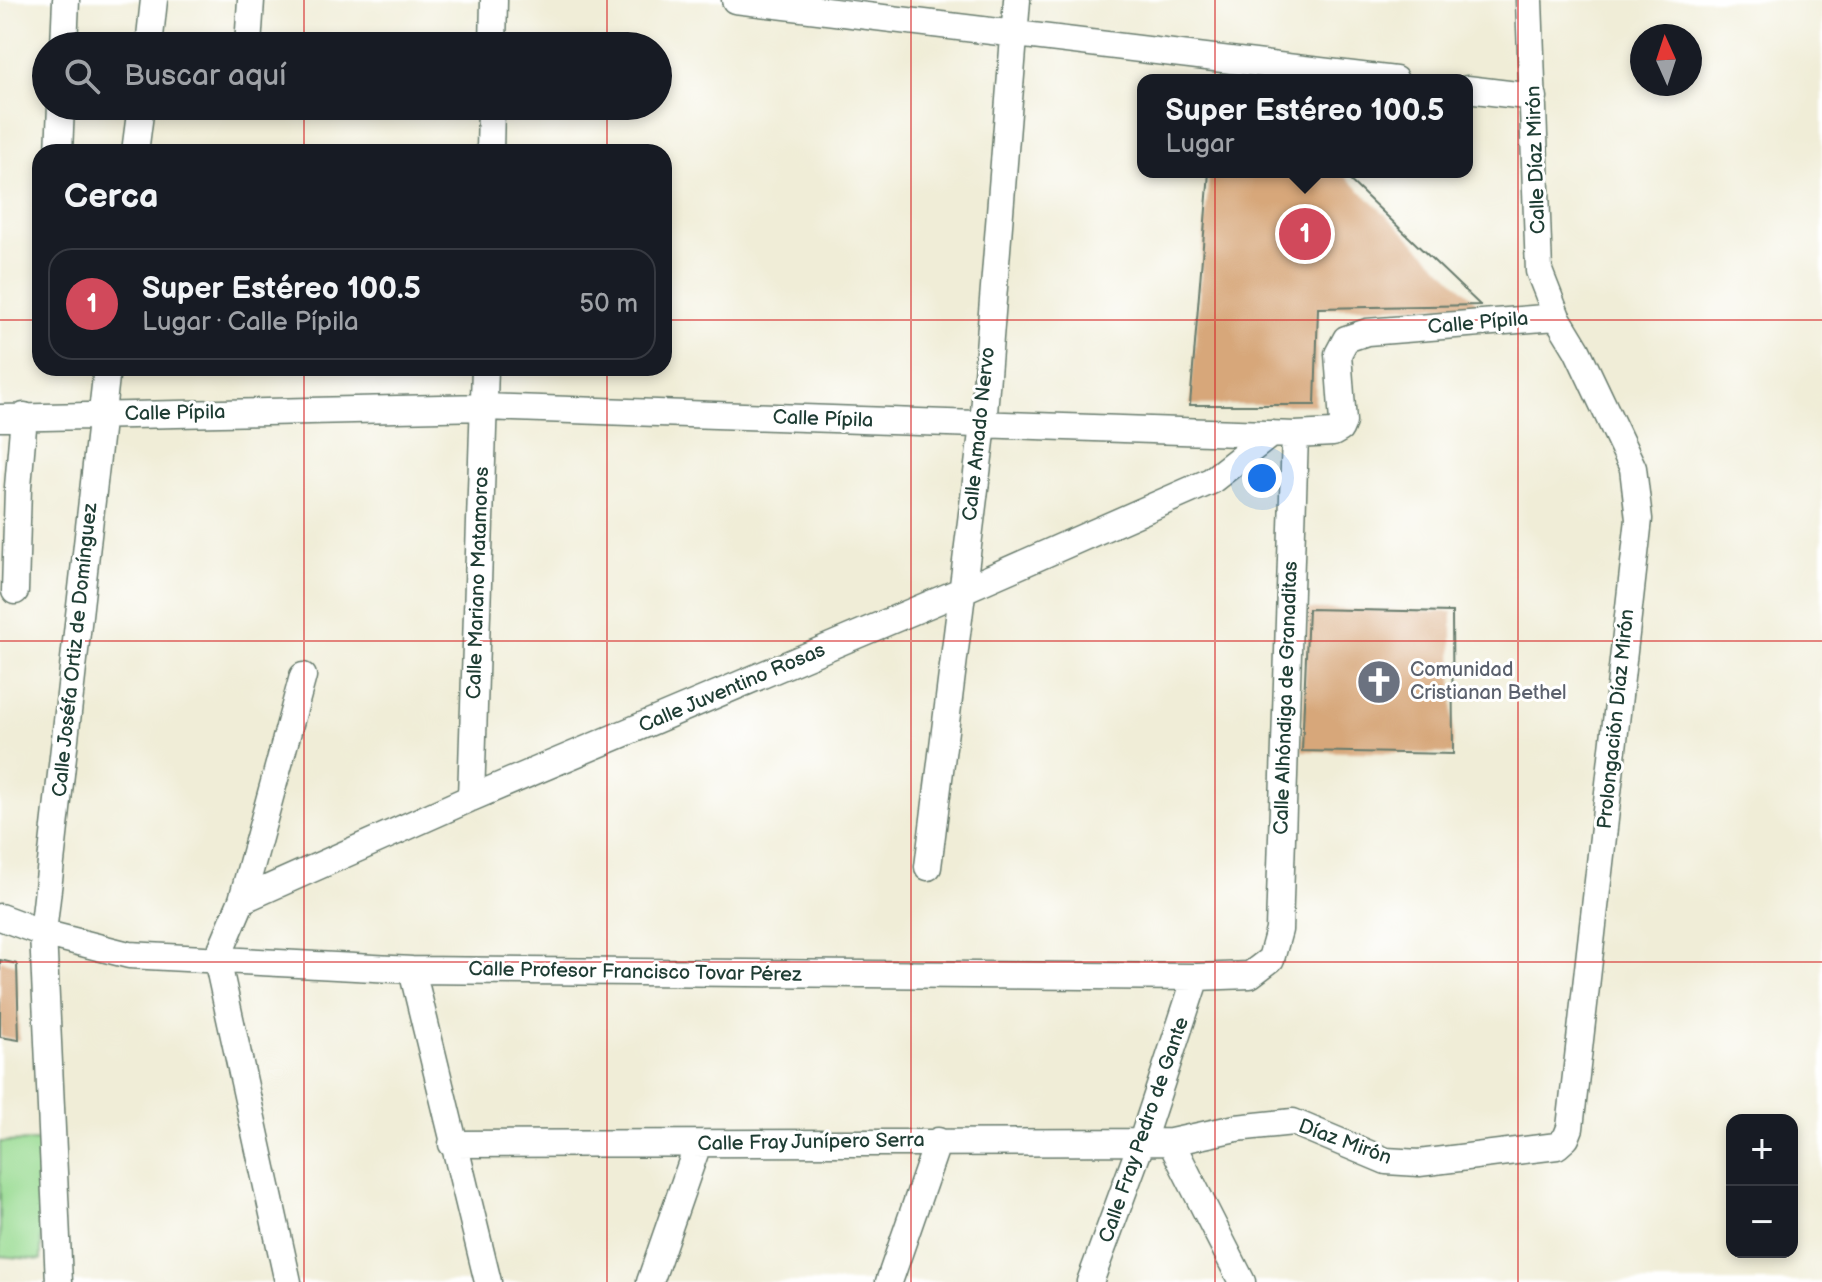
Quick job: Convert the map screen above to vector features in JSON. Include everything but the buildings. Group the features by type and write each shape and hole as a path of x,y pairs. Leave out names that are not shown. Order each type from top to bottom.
{"street":[{"path":"65,32 66,0"},
{"path":"151,32 154,0"},
{"path":"249,32 251,0"},
{"path":"493,32 494,0"},
{"path":"735,0 1346,74"},
{"name":"Calle Amado Nervo","path":"928,867 983,425 1017,0"},
{"name":"Calle Díaz Mirón","path":"1529,0 1539,271 1557,317"},
{"path":"1473,90 1534,97"},
{"path":"59,144 60,120"},
{"path":"136,144 139,120"},
{"path":"490,144 491,120"},
{"name":"Calle Pípila","path":"12,417 484,407 1283,435 1333,433 1340,429 1343,422 1338,354 1346,339 1367,332 1557,317"},
{"name":"Prolongación Díaz Mirón","path":"1557,317 1577,350 1633,468 1639,519 1570,1128 1566,1138"},
{"name":"Calle Joséfa Ortiz de Domínguez","path":"59,1282 43,933 106,376"},
{"name":"Calle Mariano Matamoros","path":"471,798 485,376"},
{"path":"12,417 18,487 15,591"},
{"name":"Calle Juventino Rosas","path":"242,900 471,798 961,591 1211,481 1283,435"},
{"name":"Calle Alhóndiga de Granaditas","path":"1271,959 1279,930 1283,435"},
{"path":"288,1282 217,959 242,900 303,676"},
{"name":"Calle Profesor Francisco Tovar Pérez","path":"0,917 43,933 129,955 412,970 1196,977 1250,975 1271,959"},
{"path":"412,970 488,1282"},
{"name":"Calle Fray Pedro de Gante","path":"1090,1282 1142,1141 1196,977"},
{"name":"Díaz Mirón","path":"1171,1142 1236,1128 1293,1122 1386,1161 1419,1163 1557,1146 1566,1138"},
{"path":"889,1282 938,1141"},
{"path":"1171,1142 1242,1282"},
{"name":"Calle Fray Junípero Serra","path":"452,1144 1171,1142"},
{"path":"650,1282 698,1144"}],"green space":[{"path":"42,1141 41,1260 0,1256 0,1142"}],"place":[{"name":"Super Estéreo 100.5","path":"1305,234"},
{"name":"Comunidad Cristianan Bethel","path":"1379,682"}]}
